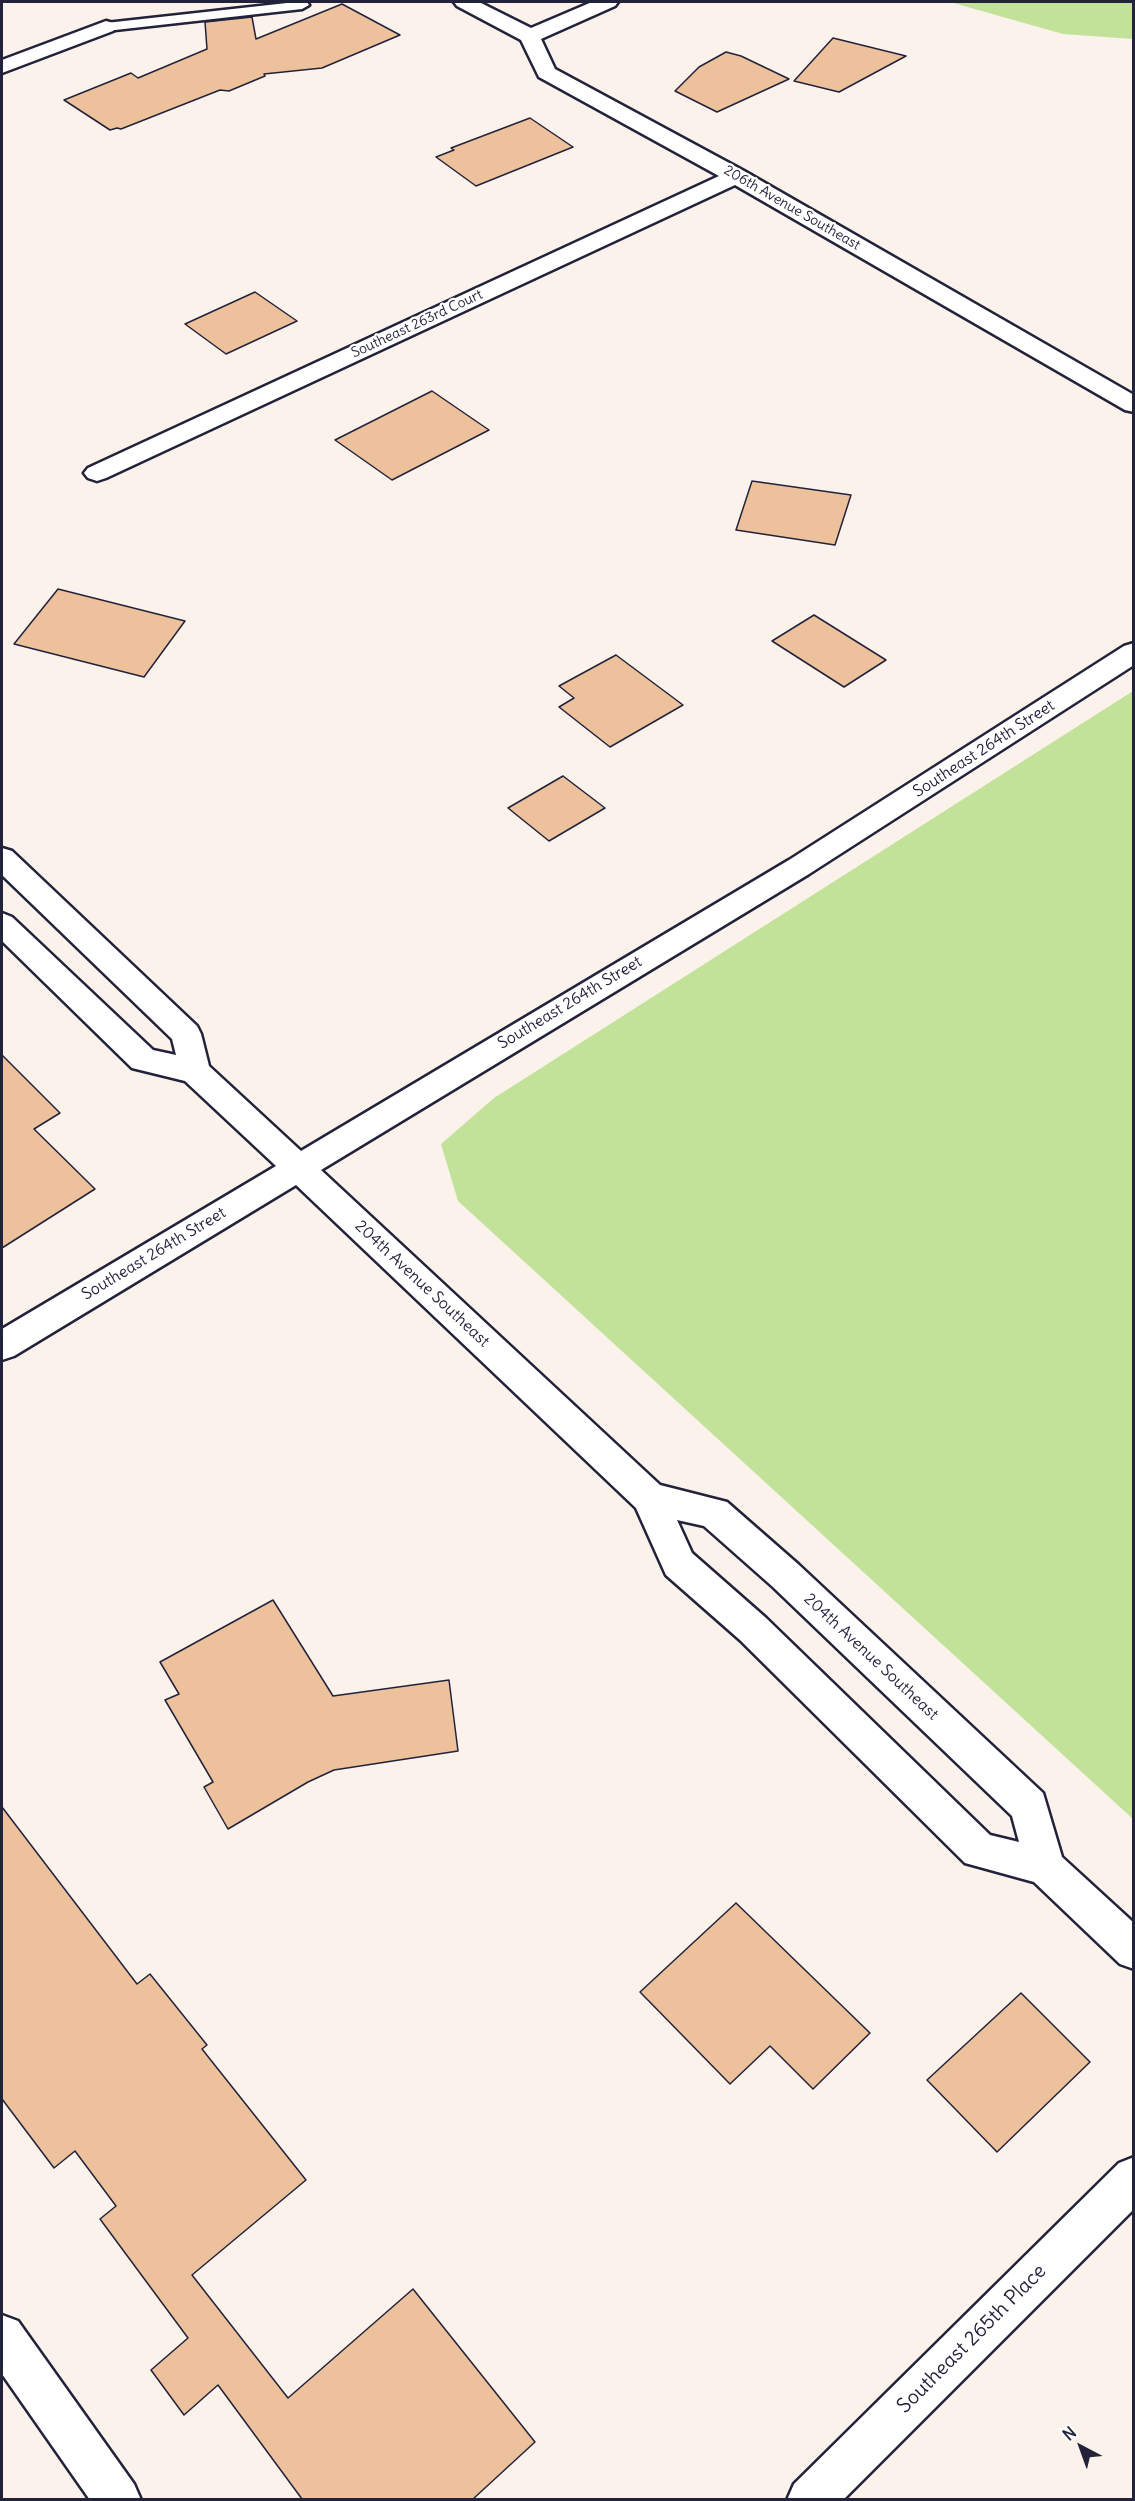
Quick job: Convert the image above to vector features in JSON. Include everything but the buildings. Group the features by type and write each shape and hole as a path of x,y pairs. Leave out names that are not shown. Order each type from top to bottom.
{"street":[{"path":"464,2 530,36 608,2"},
{"path":"2,67 106,27"},
{"name":"206th Avenue Southeast","path":"530,36 546,73 736,176 1134,405"},
{"name":"Southeast 263rd Court","path":"98,473 736,176"},
{"name":"Southeast 264th Street","path":"2,1346 799,867 1134,652"},
{"path":"2,858 186,1034 195,1071 143,1060 2,924"},
{"name":"204th Avenue Southeast","path":"195,1071 650,1498 679,1564 753,1629 979,1850 1045,1867 1134,1950"},
{"name":"204th Avenue Southeast","path":"650,1498 714,1512 786,1576 1029,1806 1045,1867"},
{"name":"Southeast 265th Place","path":"810,2499 1134,2178"},
{"path":"2,2337 118,2499"}],"lane":[{"path":"106,27 302,5"}],"green space":[{"path":"950,2 1133,2 1133,39 1063,34"},
{"path":"1133,691 1133,1819 458,1201 441,1144 494,1098"}]}
